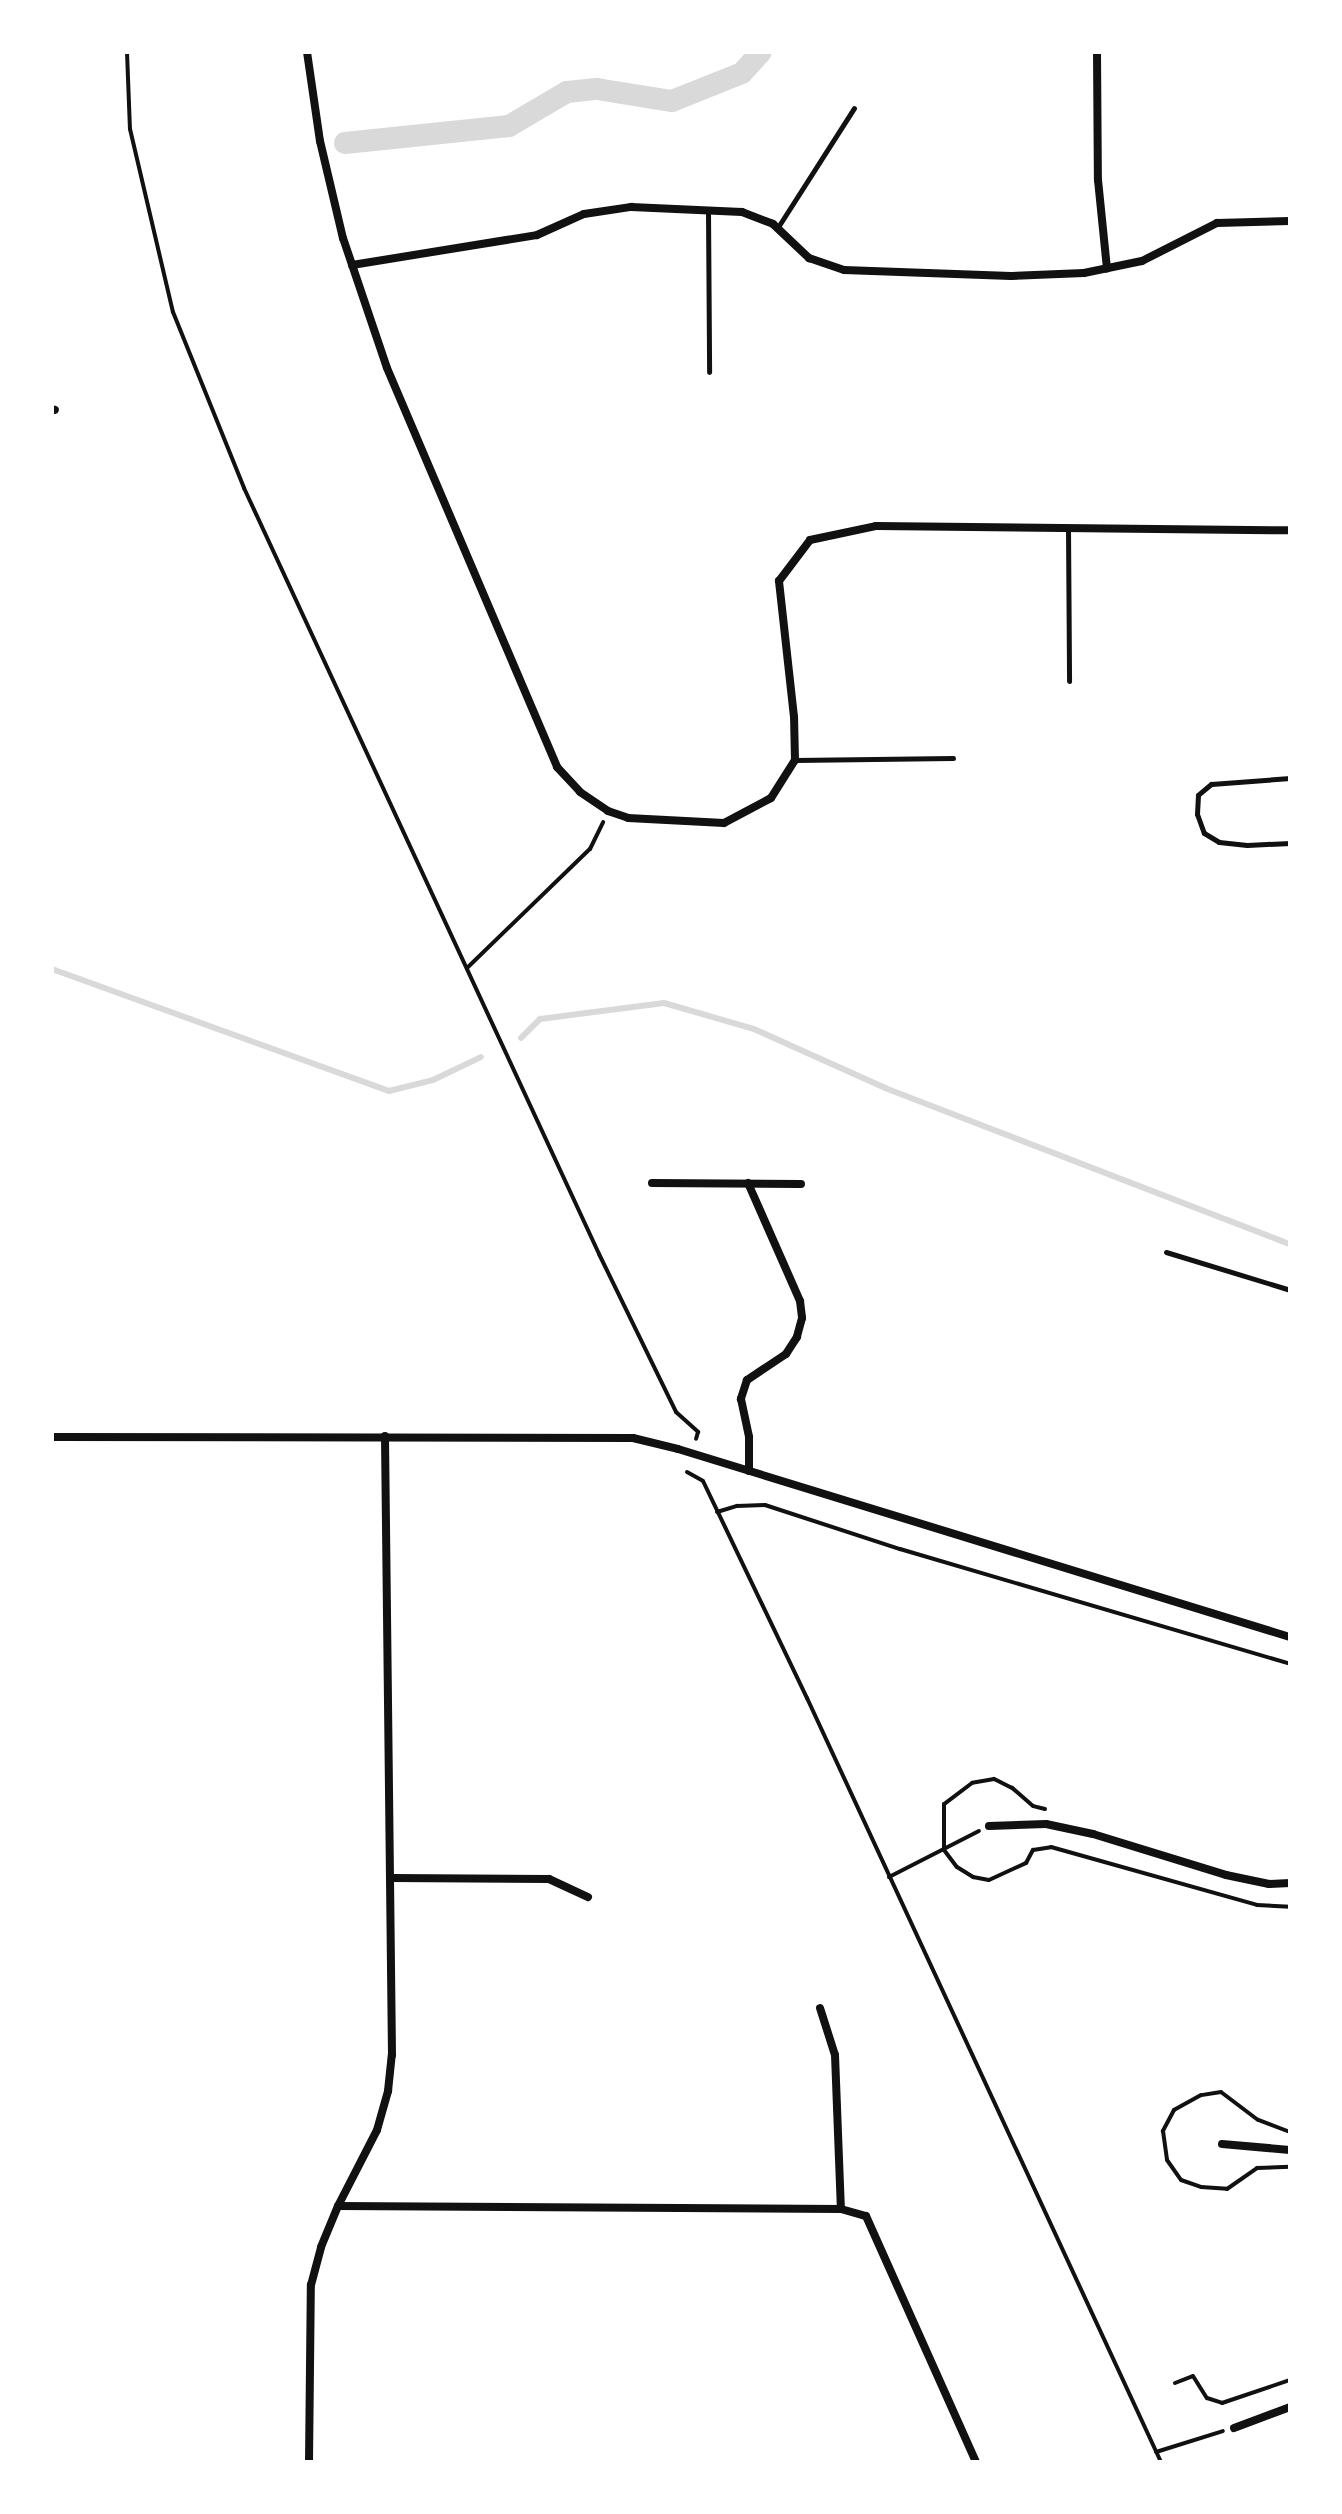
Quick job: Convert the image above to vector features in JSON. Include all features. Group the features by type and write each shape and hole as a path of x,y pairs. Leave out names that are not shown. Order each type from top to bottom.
{"street":[{"path":"307,52 320,141 352,265 387,368 557,767 580,792 608,811 628,818 724,823 771,798 795,760 794,717 779,581 810,540 876,526 1290,530"},
{"path":"1097,52 1098,180 1107,269"},
{"path":"352,265 537,235 584,214 631,207 742,212 778,228 809,258 844,270 1011,276 1084,273 1142,261 1217,223 1290,221"},
{"path":"652,1183 801,1184"},
{"path":"748,1183 800,1301 802,1318 797,1337 786,1354 747,1380 741,1399 749,1437 749,1471"},
{"path":"309,2462 311,2285 338,2206 377,2130 388,2091 392,2055 385,1436"},
{"path":"52,1437 633,1438 1290,1637"},
{"path":"989,1826 1046,1824 1093,1834 1226,1875 1269,1884 1290,1883"},
{"path":"391,1878 549,1879 588,1897"},
{"path":"820,2008 835,2055 841,2209"},
{"path":"1222,2144 1290,2150"},
{"path":"338,2206 841,2209 866,2216 976,2462"},
{"path":"1234,2428 1290,2407"}],"lane":[{"path":"778,228 854,108"},
{"path":"708,210 709,372"},
{"path":"1068,528 1069,681"},
{"path":"795,760 953,758"},
{"path":"1290,778 1211,784 1198,795 1197,814 1204,833 1219,842 1247,845 1290,843"},
{"path":"1166,1252 1290,1290"}],"path":[{"path":"127,52 130,129 173,312 244,488 599,1254 676,1412 698,1432 696,1439"},
{"path":"467,968 590,849 608,811"},
{"path":"687,1472 703,1481 1161,2462"},
{"path":"717,1512 737,1506 765,1505 900,1549 1290,1664"},
{"path":"889,1877 989,1826"},
{"path":"1175,2383 1193,2376 1207,2398 1222,2403 1290,2380"},
{"path":"1156,2452 1234,2428"}],"waterway":[{"path":"345,143 509,126 567,92 597,89 672,101 742,73 761,52"},
{"path":"52,969 389,1091 433,1080 481,1057"},
{"path":"521,1038 540,1019 664,1003 754,1029 885,1088 1290,1244"}]}
